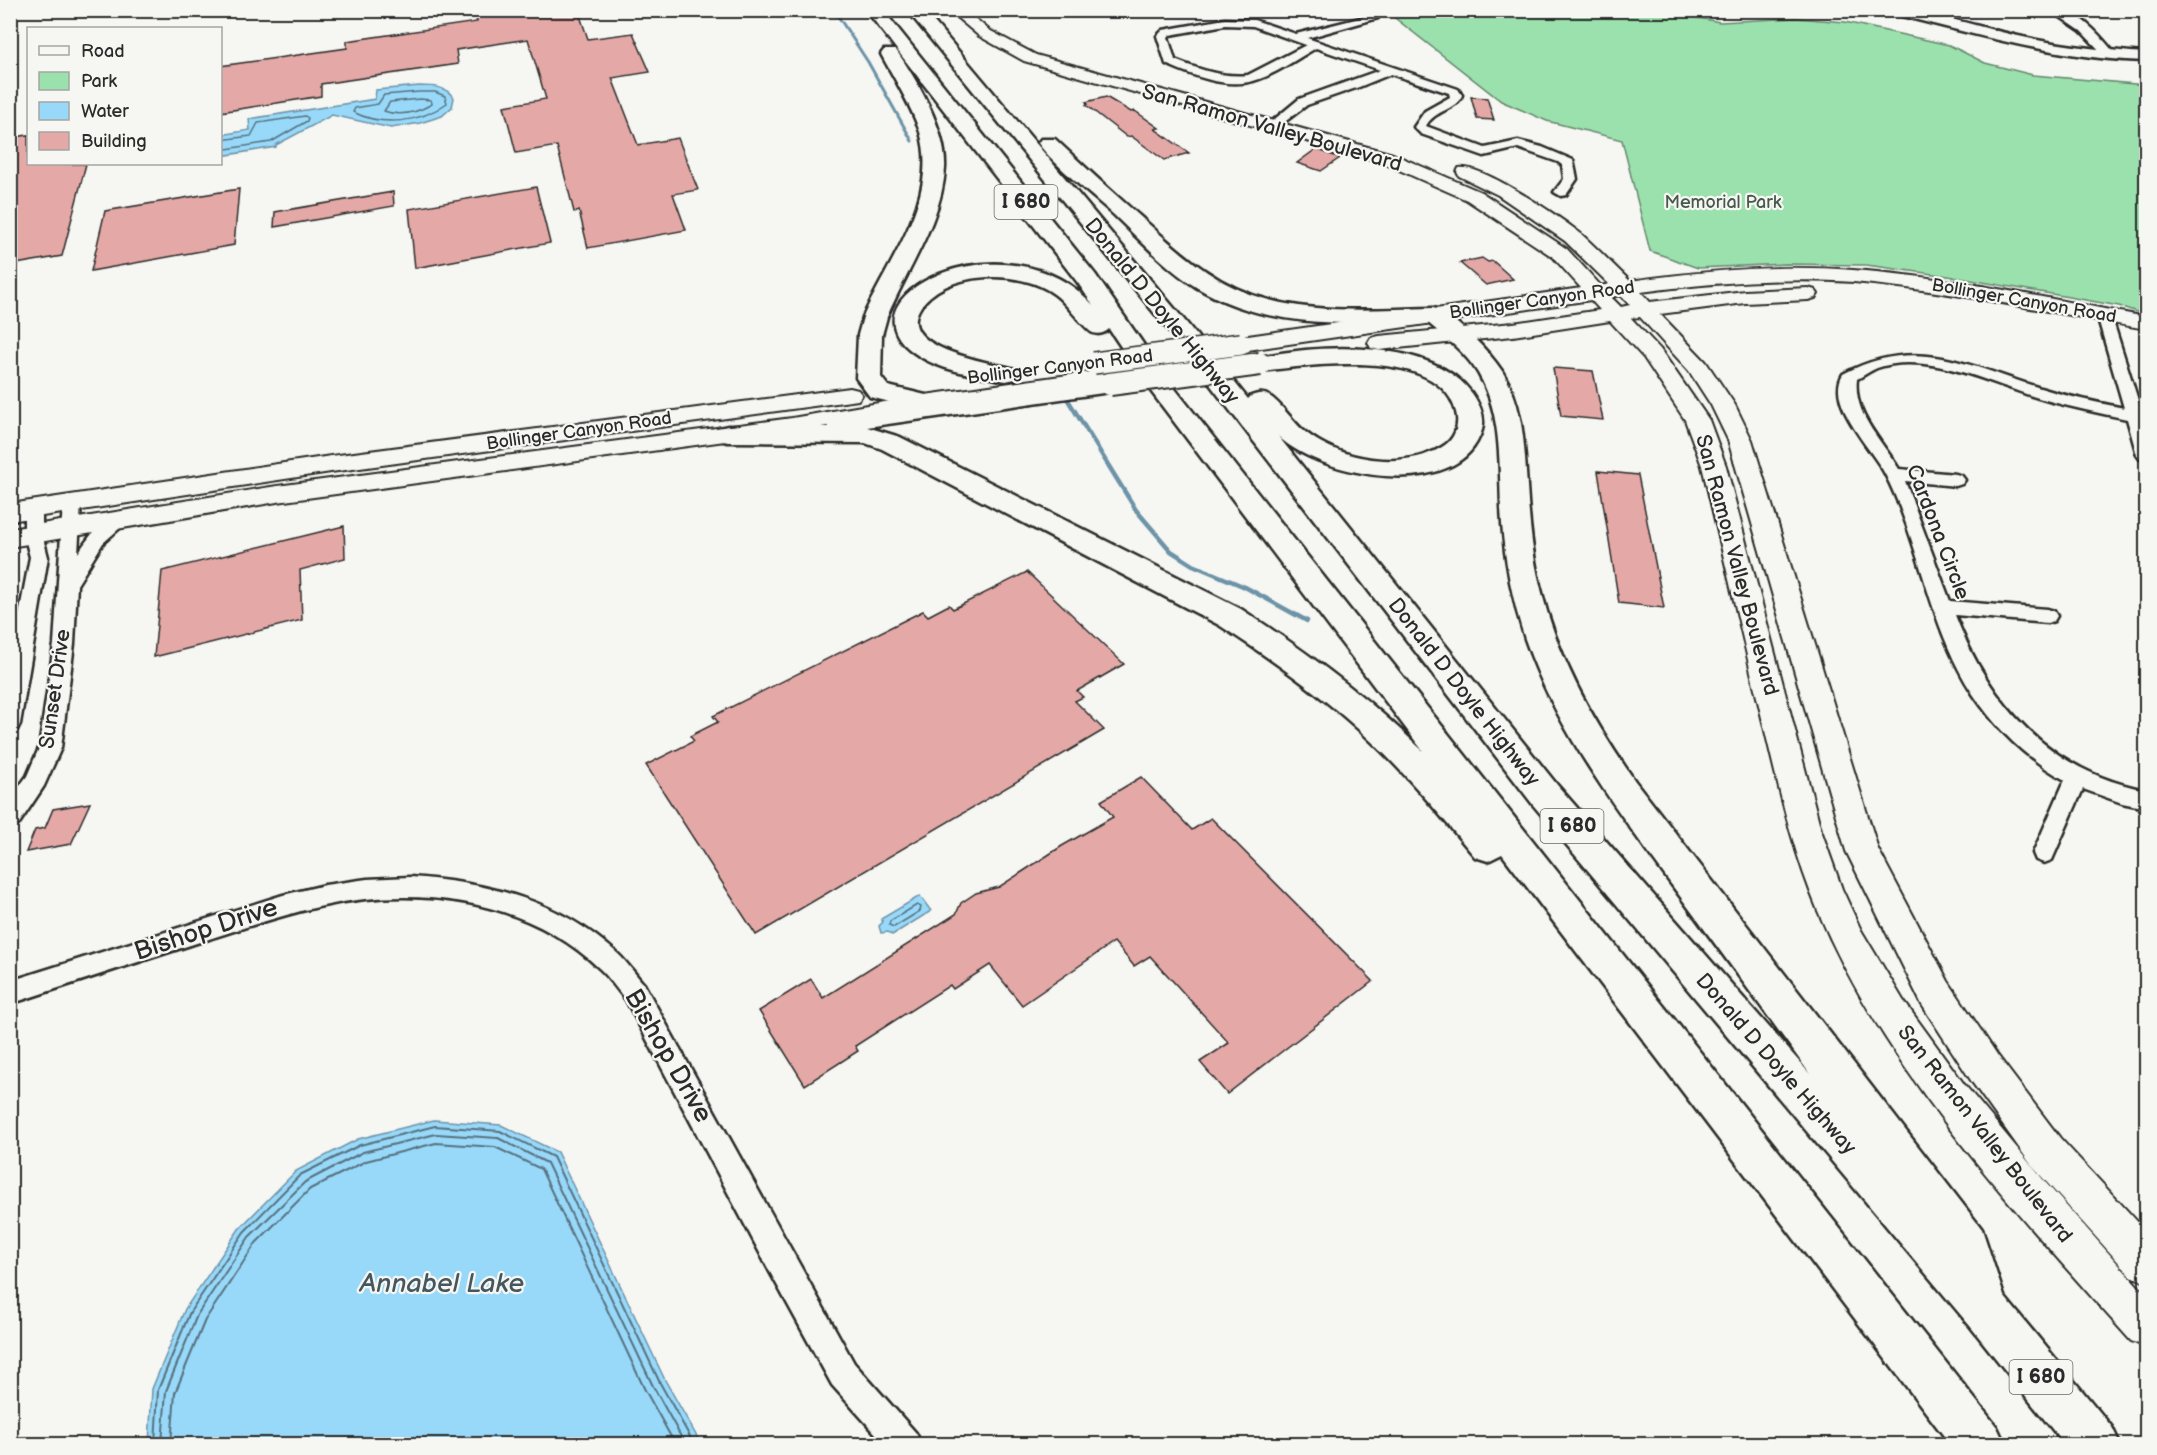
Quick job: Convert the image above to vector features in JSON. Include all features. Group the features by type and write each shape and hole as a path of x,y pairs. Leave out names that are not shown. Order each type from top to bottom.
{"highway":[{"name":"Donald D Doyle Highway","path":"915,10 1177,326 1546,796 1986,1310 2096,1444"},
{"name":"Donald D Doyle Highway","path":"880,18 1087,279 1159,385 1980,1444"},
{"path":"880,18 881,36 927,126 936,159 932,192 882,297 870,335 868,378 879,392 925,402"},
{"path":"1013,129 1044,140 1190,272 1213,287 1272,308 1305,314 1355,316 1444,325 1474,351 1496,378 1504,400 1510,428 1519,552 1524,584 1543,647 1572,713 1623,791 1900,1161 1966,1245 1986,1310"},
{"path":"1006,374 946,360 915,341 908,331 905,320 907,309 914,299 925,289 941,280 962,273 1005,270 1046,279 1073,298 1140,376 1159,385"},
{"path":"792,425 822,426 1103,374 1252,355 1344,355 1378,357 1428,370 1445,379 1459,392 1467,407 1471,421 1468,435 1459,447 1444,457 1414,467 1372,468 1346,463 1321,454 1301,443 1285,429 1197,331 1177,326"},
{"path":"728,434 867,435 891,443 1230,616 1308,669 1383,732 1465,818 1540,908 1598,954"}],"main road":[{"name":"San Ramon Valley Boulevard","path":"955,10 984,33 1030,58 1281,121 1404,148 1456,168 1505,191 1572,237 1625,288 1698,367 1723,405 1740,440 1862,851 1913,952 1941,1003 2046,1152 2146,1261"},
{"name":"San Ramon Valley Boulevard","path":"978,10 1015,34 1061,53 1281,121 1387,158 1482,201 1560,254 1652,354 1697,420 1714,466 1805,830 1840,924 1891,1014 1949,1095 2044,1213 2146,1326"},
{"path":"1482,201 1495,200 1530,219 1552,224"},
{"name":"Bollinger Canyon Road","path":"1252,355 1444,325 1595,292 1750,275 1825,275 1928,284 2106,321 2146,335"},
{"name":"Bollinger Canyon Road","path":"1252,355 1444,325 1556,324 1614,313 1762,296 1859,295 2106,321 2146,322"},
{"path":"1556,324 1612,333 1652,354"},
{"name":"Bollinger Canyon Road","path":"22,523 332,464 1006,374 1103,374"},
{"name":"Bollinger Canyon Road","path":"70,515 120,520 277,494 792,425 1103,374"}],"street":[{"path":"1296,37 1373,18 1360,10"},
{"path":"1895,10 2016,40 2110,55 2146,57"},
{"path":"2057,11 2073,10"},
{"path":"2057,11 2096,38 2110,55"},
{"path":"1316,44 1251,78 1242,80 1230,79 1170,62 1162,36 1167,32 1240,21 1254,23 1296,37 1316,44 1390,70 1454,91 1455,99 1420,123 1420,127 1425,131 1484,152 1521,145 1562,159 1568,163 1571,179 1561,192"},
{"path":"1281,121 1303,102 1390,70"},
{"path":"2106,321 2146,455"},
{"name":"Cardona Circle","path":"2135,416 2048,396 1987,375 1934,362 1905,359 1884,362 1860,368 1849,376 1848,394 1856,415 1894,474 1942,607 1971,674 1994,710 2029,747 2077,778 2146,799"},
{"path":"1894,474 1956,480"},
{"name":"Sunset Drive","path":"10,818 36,780 50,748 64,644 70,515"},
{"path":"66,587 97,539 120,520"},
{"name":"Sunset Drive","path":"10,724 39,557 22,523"},
{"path":"1942,607 2047,616"},
{"path":"2044,853 2077,778"},
{"name":"Bishop Drive","path":"10,993 285,905 391,887 454,888 498,898 557,922 606,958 635,992 843,1374 905,1444"}],"green space":[{"name":"Memorial Park","path":"1656,10 1720,22 1796,18 1845,22 1949,45 1985,63 2033,75 2146,85 2146,315 2119,306 1948,276 1866,265 1785,264 1698,268 1650,251 1622,140 1547,121 1501,101 1386,11"}],"water":[{"path":"434,87 447,91 454,98 452,107 442,116 420,123 391,128 332,115 276,147 222,156 222,135 250,130 249,119 375,99 376,90"},
{"path":"920,896 931,911 892,935 888,932 881,933 879,926 883,922 881,919"},
{"name":"Annabel Lake","path":"434,1120 501,1125 557,1152 665,1380 701,1444 149,1444 152,1389 185,1309 239,1229 296,1171 358,1139"}],"building":[{"path":"474,10 578,10 588,39 633,33 650,72 612,78 638,145 678,138 698,190 673,194 686,230 588,248 579,211 574,212 557,146 516,153 504,106 546,99 528,39 456,50 458,64 321,84 321,96 222,112 222,66 347,48 347,41 477,22"},
{"path":"1106,97 1131,112 1135,111 1159,128 1155,129 1189,153 1164,160 1131,136 1127,137 1086,105 1088,104 1086,102"},
{"path":"1471,97 1487,98 1494,120 1477,119"},
{"path":"27,135 27,165 86,165 62,256 10,265 10,138"},
{"path":"1316,149 1340,158 1321,171 1297,163"},
{"path":"536,187 550,243 415,268 409,209"},
{"path":"239,189 234,245 91,271 105,211"},
{"path":"393,192 394,206 274,227 275,212"},
{"path":"1482,258 1488,262 1493,261 1513,279 1486,285 1460,263"},
{"path":"1553,368 1593,371 1603,420 1561,416"},
{"path":"1598,471 1638,475 1664,608 1619,603"},
{"path":"344,526 345,558 300,570 302,620 154,657 162,571"},
{"path":"1027,572 1124,664 1077,691 1083,697 1075,701 1104,730 756,935 646,765 694,741 690,736 718,722 713,716 923,611 928,616 949,605 953,609"},
{"path":"1141,777 1192,830 1211,818 1373,981 1227,1094 1200,1062 1229,1043 1150,956 1134,966 1114,942 1022,1005 990,965 953,989 950,985 855,1046 858,1051 805,1085 759,1011 811,979 823,998 956,914 961,903 976,893 999,887 1062,846 1113,817 1101,801"},
{"path":"90,803 71,844 26,852 35,830 45,828 53,809"}],"waterway":[{"path":"834,10 868,62 912,141"},
{"path":"1068,400 1136,510 1171,551 1193,565 1245,587 1307,621"}]}
